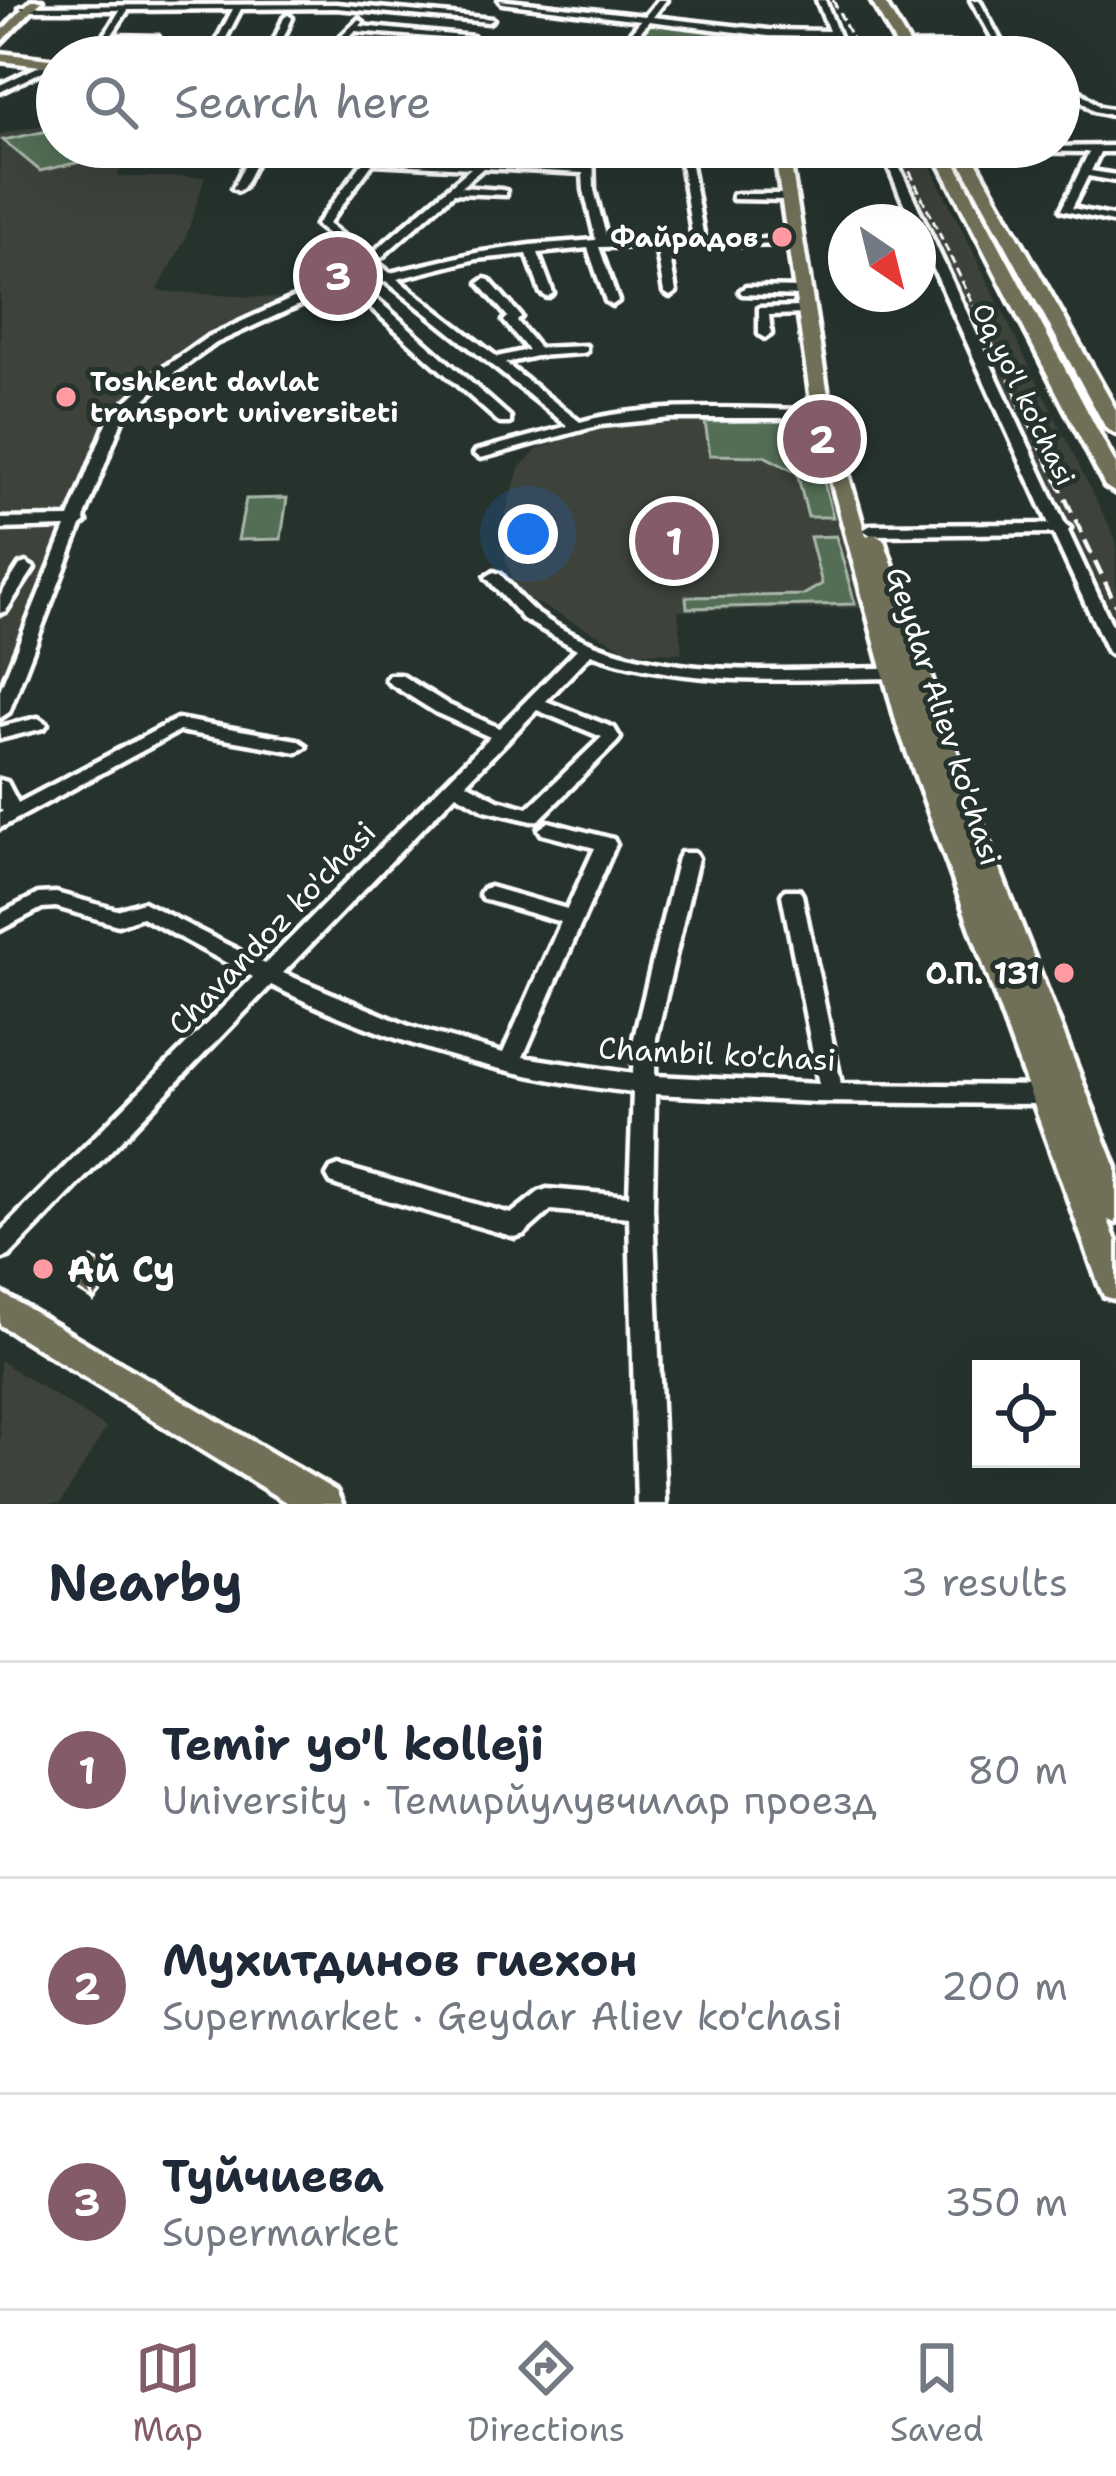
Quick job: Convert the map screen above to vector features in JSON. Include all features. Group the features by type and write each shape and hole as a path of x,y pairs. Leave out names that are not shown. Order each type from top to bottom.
{"highway":[{"path":"861,0 888,36"},
{"path":"878,0 894,36"},
{"path":"950,168 1116,486"},
{"path":"972,168 1116,427"}],"main road":[{"path":"0,37 30,4"},
{"path":"0,58 36,62"},
{"name":"Geydar Aliev ko'chasi","path":"787,168 830,414"},
{"name":"Geydar Aliev ko'chasi","path":"790,181 791,168"},
{"name":"Geydar Aliev ko'chasi","path":"801,242 804,301 830,414 906,673 1056,1093 1116,1286"},
{"name":"Geydar Aliev ko'chasi","path":"1056,1093 1116,1209"},
{"path":"0,1306 323,1504"}],"street":[{"path":"344,36 386,0"},
{"path":"470,36 502,0 768,33 833,34 820,0"},
{"path":"631,36 662,0"},
{"path":"975,0 996,36"},
{"path":"30,4 374,9 489,19"},
{"path":"223,36 238,7"},
{"path":"106,36 125,8"},
{"path":"279,36 290,8"},
{"path":"352,28 428,36"},
{"path":"0,88 36,72"},
{"path":"1080,95 1100,111 1116,113"},
{"path":"1080,148 1116,149"},
{"path":"1096,148 1066,211 1116,220"},
{"path":"238,188 248,168"},
{"path":"364,168 321,224 578,427"},
{"path":"370,260 477,168"},
{"path":"534,168 589,170 597,243 612,301"},
{"path":"688,168 699,241"},
{"name":"Oq yo'l ko'chasi","path":"894,168 910,204"},
{"path":"1086,173 1116,178"},
{"path":"737,197 790,181"},
{"path":"450,190 502,194"},
{"path":"661,242 670,292"},
{"path":"0,712 111,429 128,404 200,348 277,308 351,284 530,248 801,242"},
{"path":"530,248 547,293"},
{"name":"Oq yo'l ko'chasi","path":"936,260 1116,652"},
{"path":"485,283 515,317 509,321 536,352"},
{"path":"351,284 505,420"},
{"path":"746,291 804,301"},
{"path":"765,334 763,311 804,301"},
{"path":"495,361 581,349"},
{"path":"482,454 578,427 671,414 830,414"},
{"path":"0,524 78,522"},
{"path":"863,530 1063,528"},
{"path":"0,608 26,568"},
{"path":"494,577 534,621 586,650 698,670 906,673"},
{"name":"Chavandoz ko'chasi","path":"0,1248 586,650"},
{"path":"395,679 443,710 502,736"},
{"path":"455,785 492,805 532,815 611,738 608,732 535,703"},
{"path":"0,733 38,724"},
{"path":"0,786 8,816 177,725 297,746"},
{"path":"508,1063 606,842 549,829"},
{"path":"652,1504 641,1208 645,1038 688,858"},
{"path":"490,894 575,919"},
{"path":"792,895 831,1090"},
{"name":"Chambil ko'chasi","path":"0,923 38,901 73,903 118,918 143,909 267,976 441,1046 508,1063 644,1085 1056,1093"},
{"path":"339,1176 514,1226 547,1199 641,1208"}],"shaded area":[{"path":"361,30 449,36 354,36"},
{"name":"Toshkent davlat transport universiteti","path":"36,126 36,168 122,168 117,177 205,177 185,240 157,291 286,299 162,365 103,429 0,682 0,134"},
{"path":"904,168 931,168 1116,540 1116,621 936,237 936,204 921,204"},
{"path":"788,417 812,423 861,608 678,611 682,653 632,652 517,593 505,555 505,515 519,468 538,449 610,423"},
{"path":"0,1361 106,1428 60,1504 0,1504"}],"green space":[{"path":"647,22 759,36 636,36"},
{"path":"36,133 36,168 3,140"},
{"path":"705,422 809,424 833,517 808,517 797,473 764,456 710,455"},
{"path":"287,498 281,539 238,540 246,499"},
{"path":"836,536 855,604 687,608 686,597 803,595 822,584 810,537"}],"building":[{"path":"92,1258 108,1267 89,1288 73,1278"}],"railway":[{"path":"833,0 851,36"},
{"path":"908,168 1018,398"},
{"path":"1016,395 1116,605"}],"place":[{"name":"Файрадов","path":"782,237"},
{"name":"Туйчиева","path":"338,276"},
{"name":"Toshkent davlat transport universiteti","path":"66,397"},
{"name":"Мухитдинов гиехон","path":"822,439"},
{"name":"Temir yo'l kolleji","path":"674,541"},
{"name":"О.П. 131","path":"1064,973"},
{"name":"Ай Су","path":"43,1269"}]}
